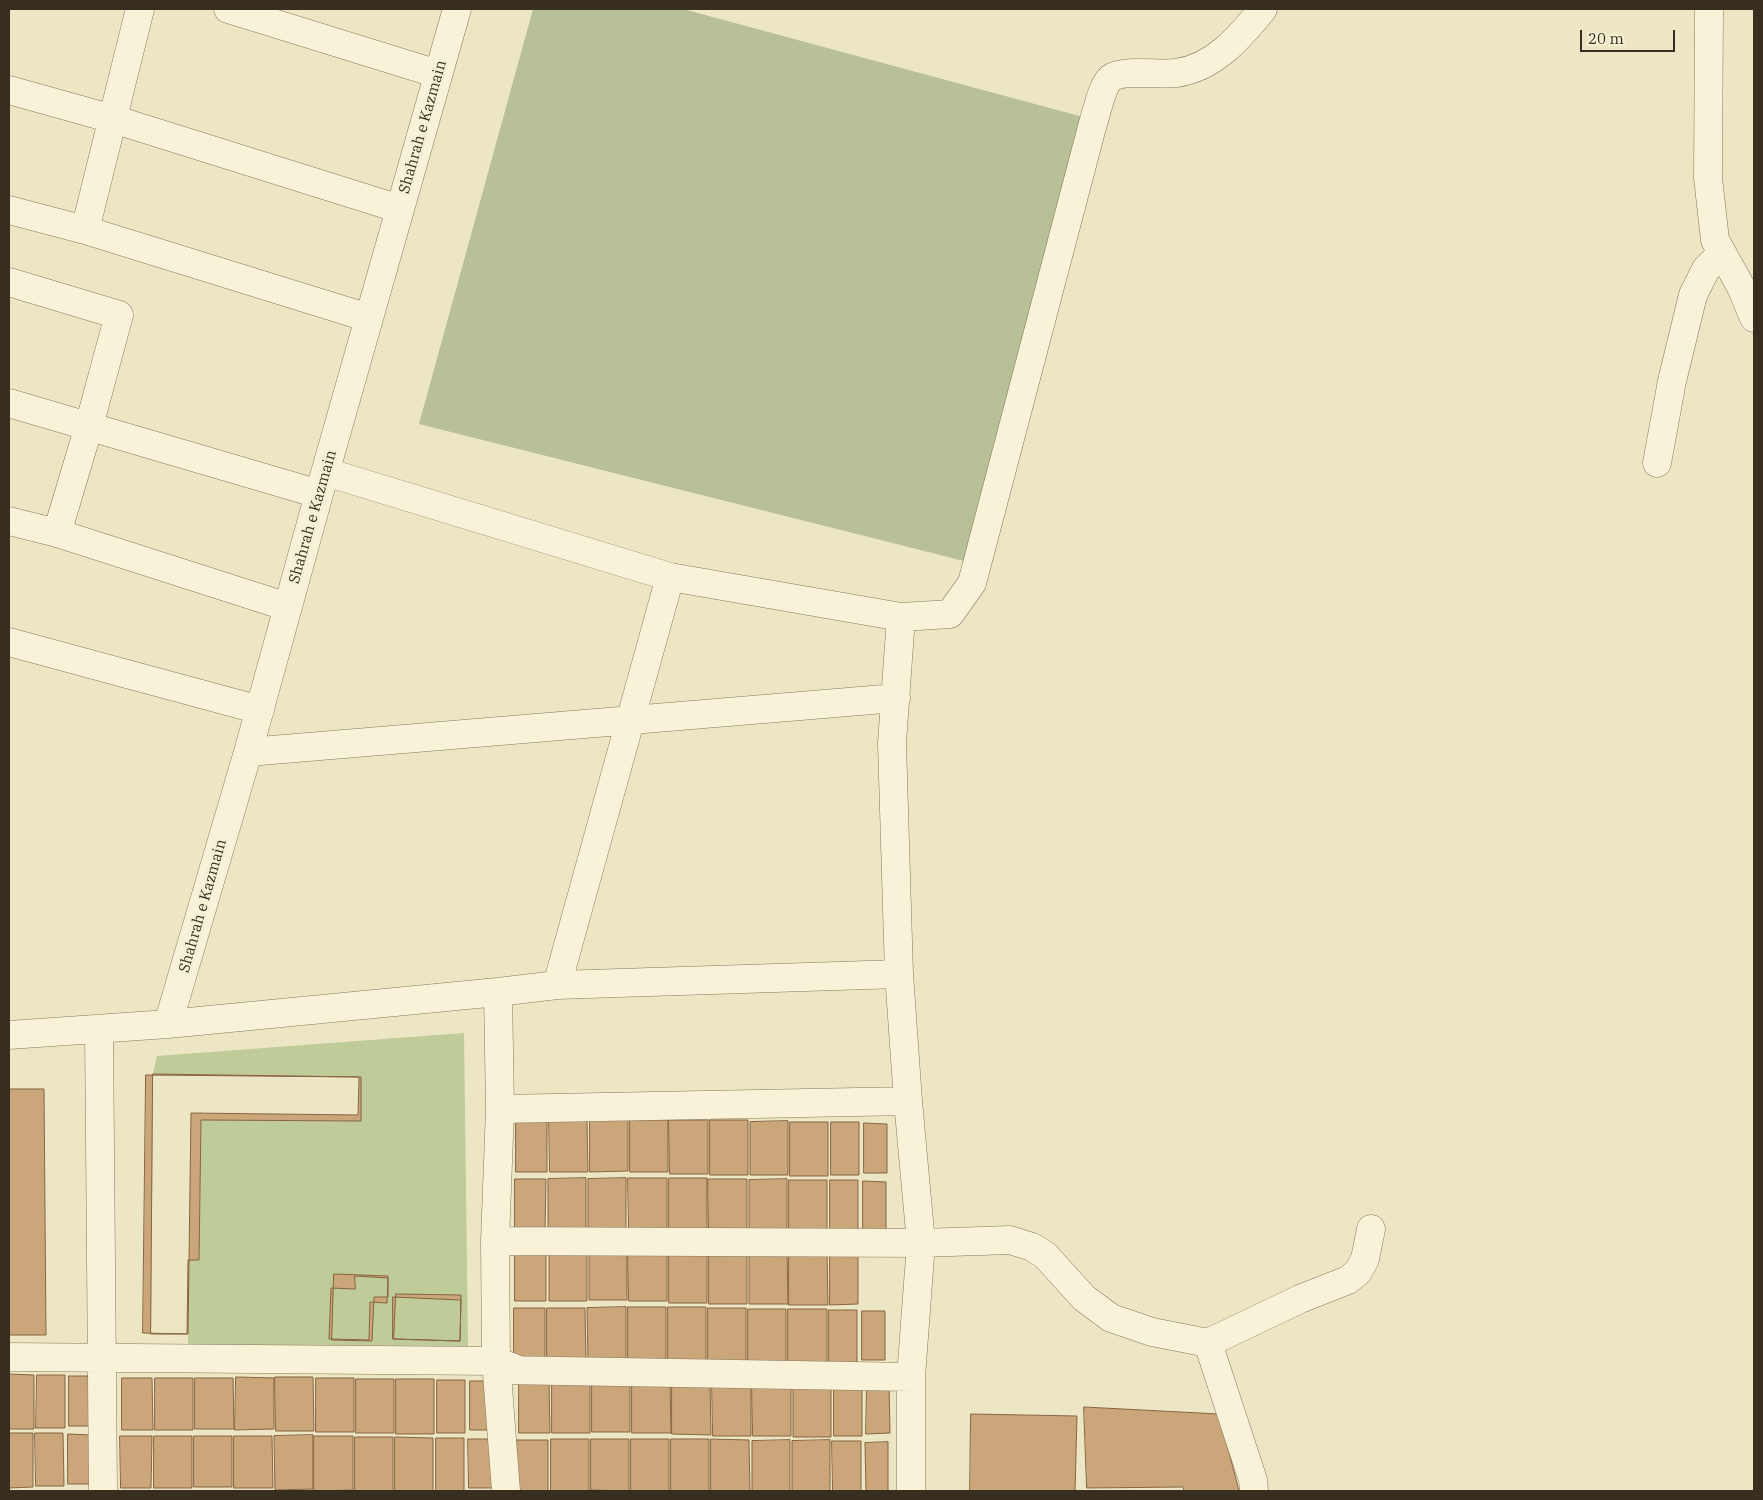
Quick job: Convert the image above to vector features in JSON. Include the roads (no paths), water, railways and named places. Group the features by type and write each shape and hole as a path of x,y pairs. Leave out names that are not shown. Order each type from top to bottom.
{"street":[{"path":"85,230 140,9"},
{"path":"228,9 438,74"},
{"name":"Shahrah e Kazmain","path":"168,1024 260,710 322,483 457,9"},
{"path":"9,403 89,426 322,483 670,577 901,617 950,614 972,583 1092,127 1105,86 1115,75 1176,73 1205,64 1238,38 1262,9"},
{"path":"1709,9 1708,178 1715,240 1741,286 1754,318"},
{"path":"9,90 113,119 400,209"},
{"path":"9,210 85,230 369,318"},
{"path":"1657,463 1672,381 1693,294 1706,269 1722,253"},
{"path":"9,282 119,315 89,426 57,533"},
{"path":"9,521 57,533 288,607"},
{"path":"558,985 670,577"},
{"path":"901,617 892,743 899,974 920,1243 910,1377 911,1491"},
{"path":"9,642 260,710"},
{"path":"248,752 896,698"},
{"path":"9,1035 168,1024 558,985 899,974"},
{"path":"498,992 500,1109 495,1241 504,1367 506,1491"},
{"path":"99,1029 103,1491"},
{"path":"500,1109 908,1101"},
{"path":"495,1241 920,1243 1010,1240 1032,1247 1045,1255 1084,1298 1111,1318 1152,1332 1208,1343 1300,1299 1348,1280 1358,1272 1365,1258 1371,1229"},
{"path":"1208,1343 1253,1480 1254,1491"},
{"path":"9,1357 910,1377"}]}
